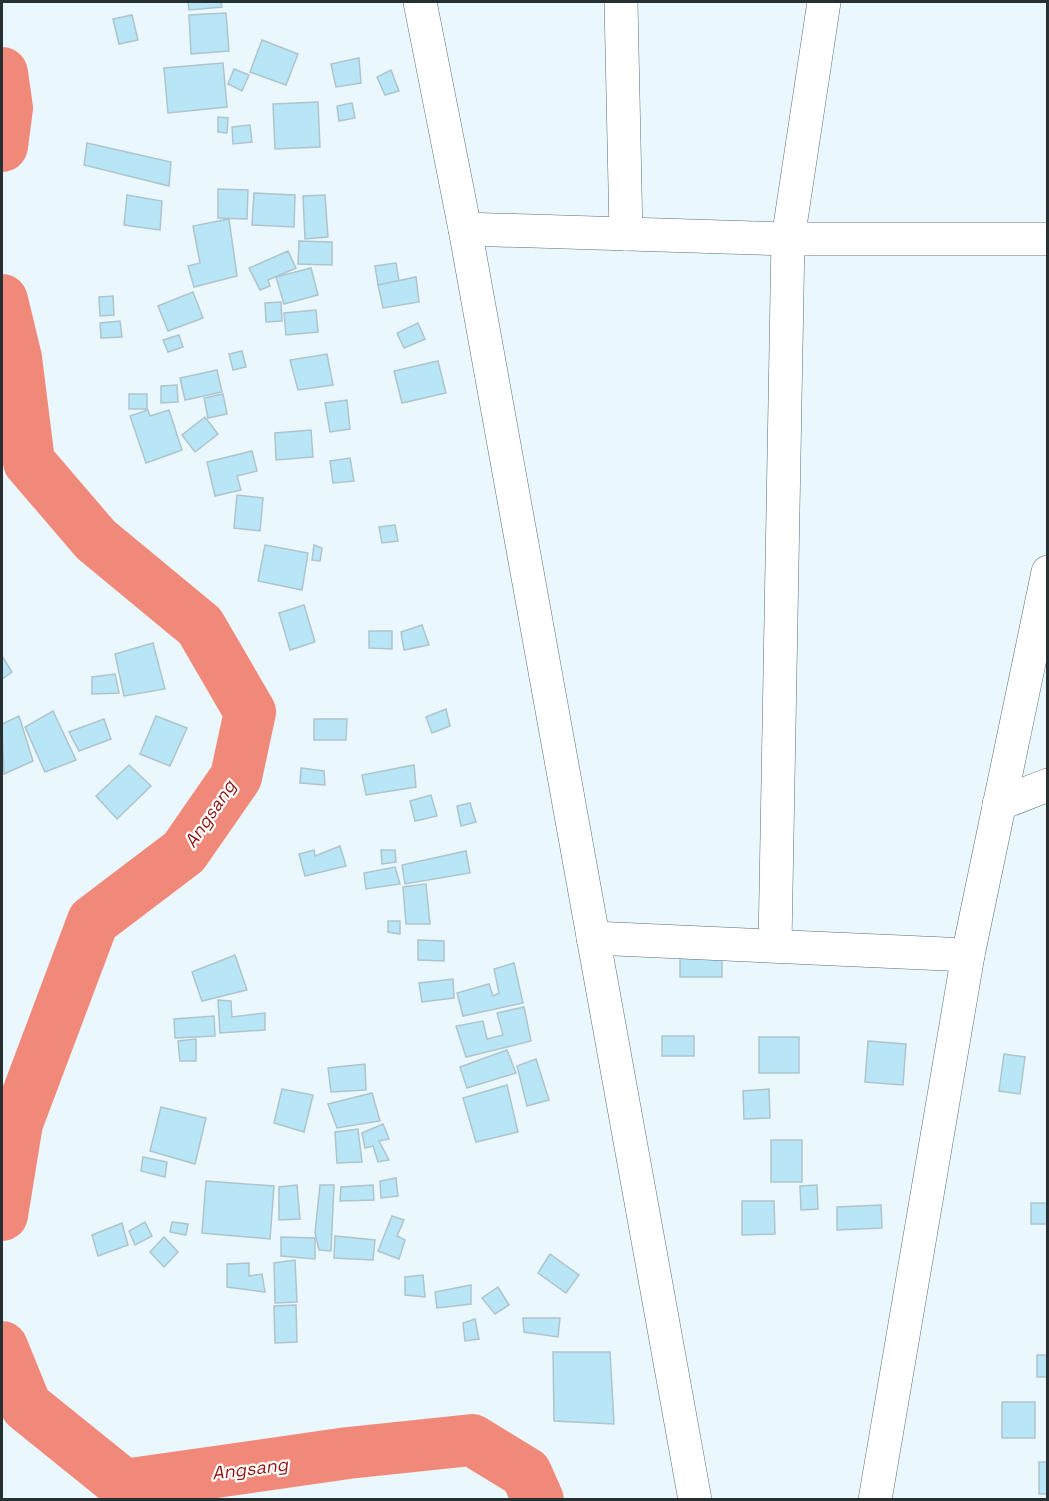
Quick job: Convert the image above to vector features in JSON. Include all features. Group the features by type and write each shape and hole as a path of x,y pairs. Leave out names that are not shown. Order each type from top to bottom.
{"street":[{"path":"420,2 465,229 695,1500"},
{"path":"621,2 626,234"},
{"path":"775,944 788,239 824,2"},
{"path":"465,229 788,239 1047,239"},
{"path":"875,1500 968,955 1047,572"},
{"path":"999,804 1047,785"},
{"path":"593,938 775,944 968,955"}],"building":[{"path":"188,2 221,2 222,7 189,10"},
{"path":"226,13 229,51 191,54 189,15"},
{"path":"132,15 138,40 119,44 113,19"},
{"path":"262,40 298,54 286,85 250,72"},
{"path":"359,58 361,83 336,87 331,64"},
{"path":"223,63 227,107 168,113 164,68"},
{"path":"234,69 249,75 242,91 228,84"},
{"path":"391,70 399,91 385,95 377,77"},
{"path":"318,102 320,147 275,149 273,104"},
{"path":"352,103 355,118 339,121 337,106"},
{"path":"218,117 228,118 227,133 218,132"},
{"path":"250,125 252,142 233,144 232,127"},
{"path":"87,143 171,162 169,186 84,165"},
{"path":"218,189 248,190 247,219 218,218"},
{"path":"254,193 295,195 294,227 252,225"},
{"path":"127,195 162,201 160,230 124,225"},
{"path":"325,195 328,237 305,239 303,196"},
{"path":"229,219 237,276 194,287 188,266 200,263 193,226"},
{"path":"299,241 332,242 332,265 298,264"},
{"path":"288,251 296,268 268,280 270,286 260,290 249,268"},
{"path":"396,263 399,281 378,285 375,266"},
{"path":"311,268 318,295 284,304 276,277"},
{"path":"416,277 419,302 383,308 378,285"},
{"path":"193,292 203,318 168,331 158,306"},
{"path":"113,296 114,315 100,316 99,297"},
{"path":"281,302 282,321 266,322 265,303"},
{"path":"316,310 318,332 286,335 284,313"},
{"path":"120,321 122,337 101,338 100,323"},
{"path":"418,323 425,339 404,348 397,333"},
{"path":"179,335 183,347 168,352 163,340"},
{"path":"242,351 246,367 233,370 229,354"},
{"path":"327,354 333,385 298,390 290,360"},
{"path":"438,361 446,393 402,403 394,371"},
{"path":"217,370 222,392 185,400 180,378"},
{"path":"177,385 178,402 161,403 161,386"},
{"path":"129,394 147,394 147,409 129,409"},
{"path":"223,394 227,414 208,418 204,398"},
{"path":"347,400 350,429 330,432 325,403"},
{"path":"148,410 150,416 169,410 182,450 146,463 130,416"},
{"path":"205,417 218,434 195,452 182,435"},
{"path":"311,430 313,457 276,460 275,433"},
{"path":"252,451 257,471 237,476 241,490 215,496 207,462"},
{"path":"350,458 354,481 333,483 330,461"},
{"path":"237,495 263,498 260,531 234,528"},
{"path":"395,525 398,541 382,543 379,527"},
{"path":"265,545 308,553 302,590 258,581"},
{"path":"314,545 322,548 320,561 312,560"},
{"path":"304,605 315,642 290,650 279,613"},
{"path":"422,625 429,645 404,650 401,632"},
{"path":"369,631 392,631 392,649 369,648"},
{"path":"153,643 165,689 124,696 115,654"},
{"path":"2,656 12,672 2,679"},
{"path":"115,674 119,693 92,694 92,677"},
{"path":"446,709 450,726 432,733 426,717"},
{"path":"53,711 76,760 45,772 25,727"},
{"path":"19,716 33,761 4,774 2,724"},
{"path":"156,716 187,728 170,766 140,754"},
{"path":"104,719 111,739 79,751 69,732"},
{"path":"314,719 347,719 346,740 314,740"},
{"path":"129,765 151,786 117,819 96,796"},
{"path":"414,765 416,787 366,795 362,775"},
{"path":"301,768 324,771 325,785 300,783"},
{"path":"431,795 437,816 415,821 410,801"},
{"path":"470,803 476,822 461,826 457,806"},
{"path":"340,846 346,866 305,876 299,854 314,850 315,856"},
{"path":"381,850 395,850 396,862 382,864"},
{"path":"466,851 470,873 405,884 402,865"},
{"path":"395,867 400,884 366,889 364,873"},
{"path":"426,884 430,924 406,924 403,887"},
{"path":"388,921 400,921 400,934 388,932"},
{"path":"418,940 444,941 444,961 418,960"},
{"path":"680,950 722,950 722,977 680,977"},
{"path":"235,955 247,990 202,1001 192,972"},
{"path":"514,963 523,1003 463,1016 457,993 489,984 493,996 499,993 494,969"},
{"path":"453,979 454,998 422,1002 419,983"},
{"path":"218,1000 231,1001 232,1017 265,1013 265,1030 220,1033"},
{"path":"524,1007 531,1041 466,1057 456,1026 483,1021 487,1039 503,1035 497,1013"},
{"path":"214,1016 215,1036 175,1038 174,1019"},
{"path":"662,1036 694,1036 694,1056 662,1056"},
{"path":"759,1037 799,1037 799,1073 759,1073"},
{"path":"196,1039 196,1061 180,1061 178,1041"},
{"path":"868,1041 906,1044 903,1085 865,1082"},
{"path":"507,1050 516,1073 467,1088 460,1067"},
{"path":"1004,1054 1025,1057 1020,1094 999,1091"},
{"path":"536,1059 549,1100 527,1106 517,1066"},
{"path":"365,1064 366,1090 331,1092 328,1068"},
{"path":"507,1085 518,1132 476,1142 463,1098"},
{"path":"282,1089 313,1095 304,1132 274,1123"},
{"path":"769,1089 770,1118 744,1119 743,1091"},
{"path":"372,1093 380,1121 337,1128 328,1104"},
{"path":"161,1107 206,1118 195,1164 150,1151"},
{"path":"383,1124 389,1139 379,1141 389,1160 378,1162 373,1146 365,1148 362,1133"},
{"path":"358,1129 362,1162 337,1163 335,1132"},
{"path":"771,1140 802,1140 802,1182 771,1182"},
{"path":"143,1157 167,1162 165,1177 141,1171"},
{"path":"396,1178 398,1196 381,1198 380,1181"},
{"path":"206,1181 274,1186 270,1239 202,1233"},
{"path":"297,1185 300,1219 279,1220 279,1187"},
{"path":"320,1185 334,1185 331,1251 319,1250 315,1233"},
{"path":"373,1185 374,1200 340,1201 341,1187"},
{"path":"817,1185 818,1209 801,1210 800,1186"},
{"path":"742,1201 774,1201 775,1234 742,1235"},
{"path":"1031,1203 1048,1203 1048,1224 1031,1224"},
{"path":"881,1205 882,1228 837,1230 837,1207"},
{"path":"392,1216 404,1220 397,1236 405,1240 399,1259 378,1251"},
{"path":"145,1222 152,1236 135,1245 129,1231"},
{"path":"172,1222 188,1224 186,1235 170,1232"},
{"path":"122,1223 128,1245 98,1256 92,1235"},
{"path":"335,1236 375,1240 373,1260 334,1258"},
{"path":"164,1237 178,1252 164,1267 150,1252"},
{"path":"281,1237 315,1238 315,1259 281,1256"},
{"path":"550,1254 579,1275 566,1293 538,1273"},
{"path":"295,1260 297,1302 275,1303 274,1263"},
{"path":"249,1263 249,1276 262,1274 265,1292 227,1287 227,1264"},
{"path":"423,1275 425,1297 405,1295 405,1277"},
{"path":"471,1285 471,1304 437,1308 435,1292"},
{"path":"498,1287 509,1305 495,1314 482,1298"},
{"path":"296,1305 297,1342 275,1343 274,1306"},
{"path":"523,1318 560,1318 558,1337 524,1332"},
{"path":"475,1319 479,1339 465,1341 463,1323"},
{"path":"553,1352 610,1352 614,1424 554,1421"},
{"path":"1037,1355 1048,1355 1048,1377 1037,1377"},
{"path":"1002,1402 1035,1402 1035,1438 1002,1438"},
{"path":"1039,1462 1048,1462 1048,1494 1039,1494"}],"waterway":[{"name":"Angsang","path":"2,73 7,108 2,146"},
{"name":"Angsang","path":"2,300 16,358 29,462 96,540 200,626 250,712 236,777 184,852 93,921 17,1123 2,1215"},
{"name":"Angsang","path":"2,1347 26,1406 124,1485 348,1453 472,1440 526,1473 538,1500"}]}
